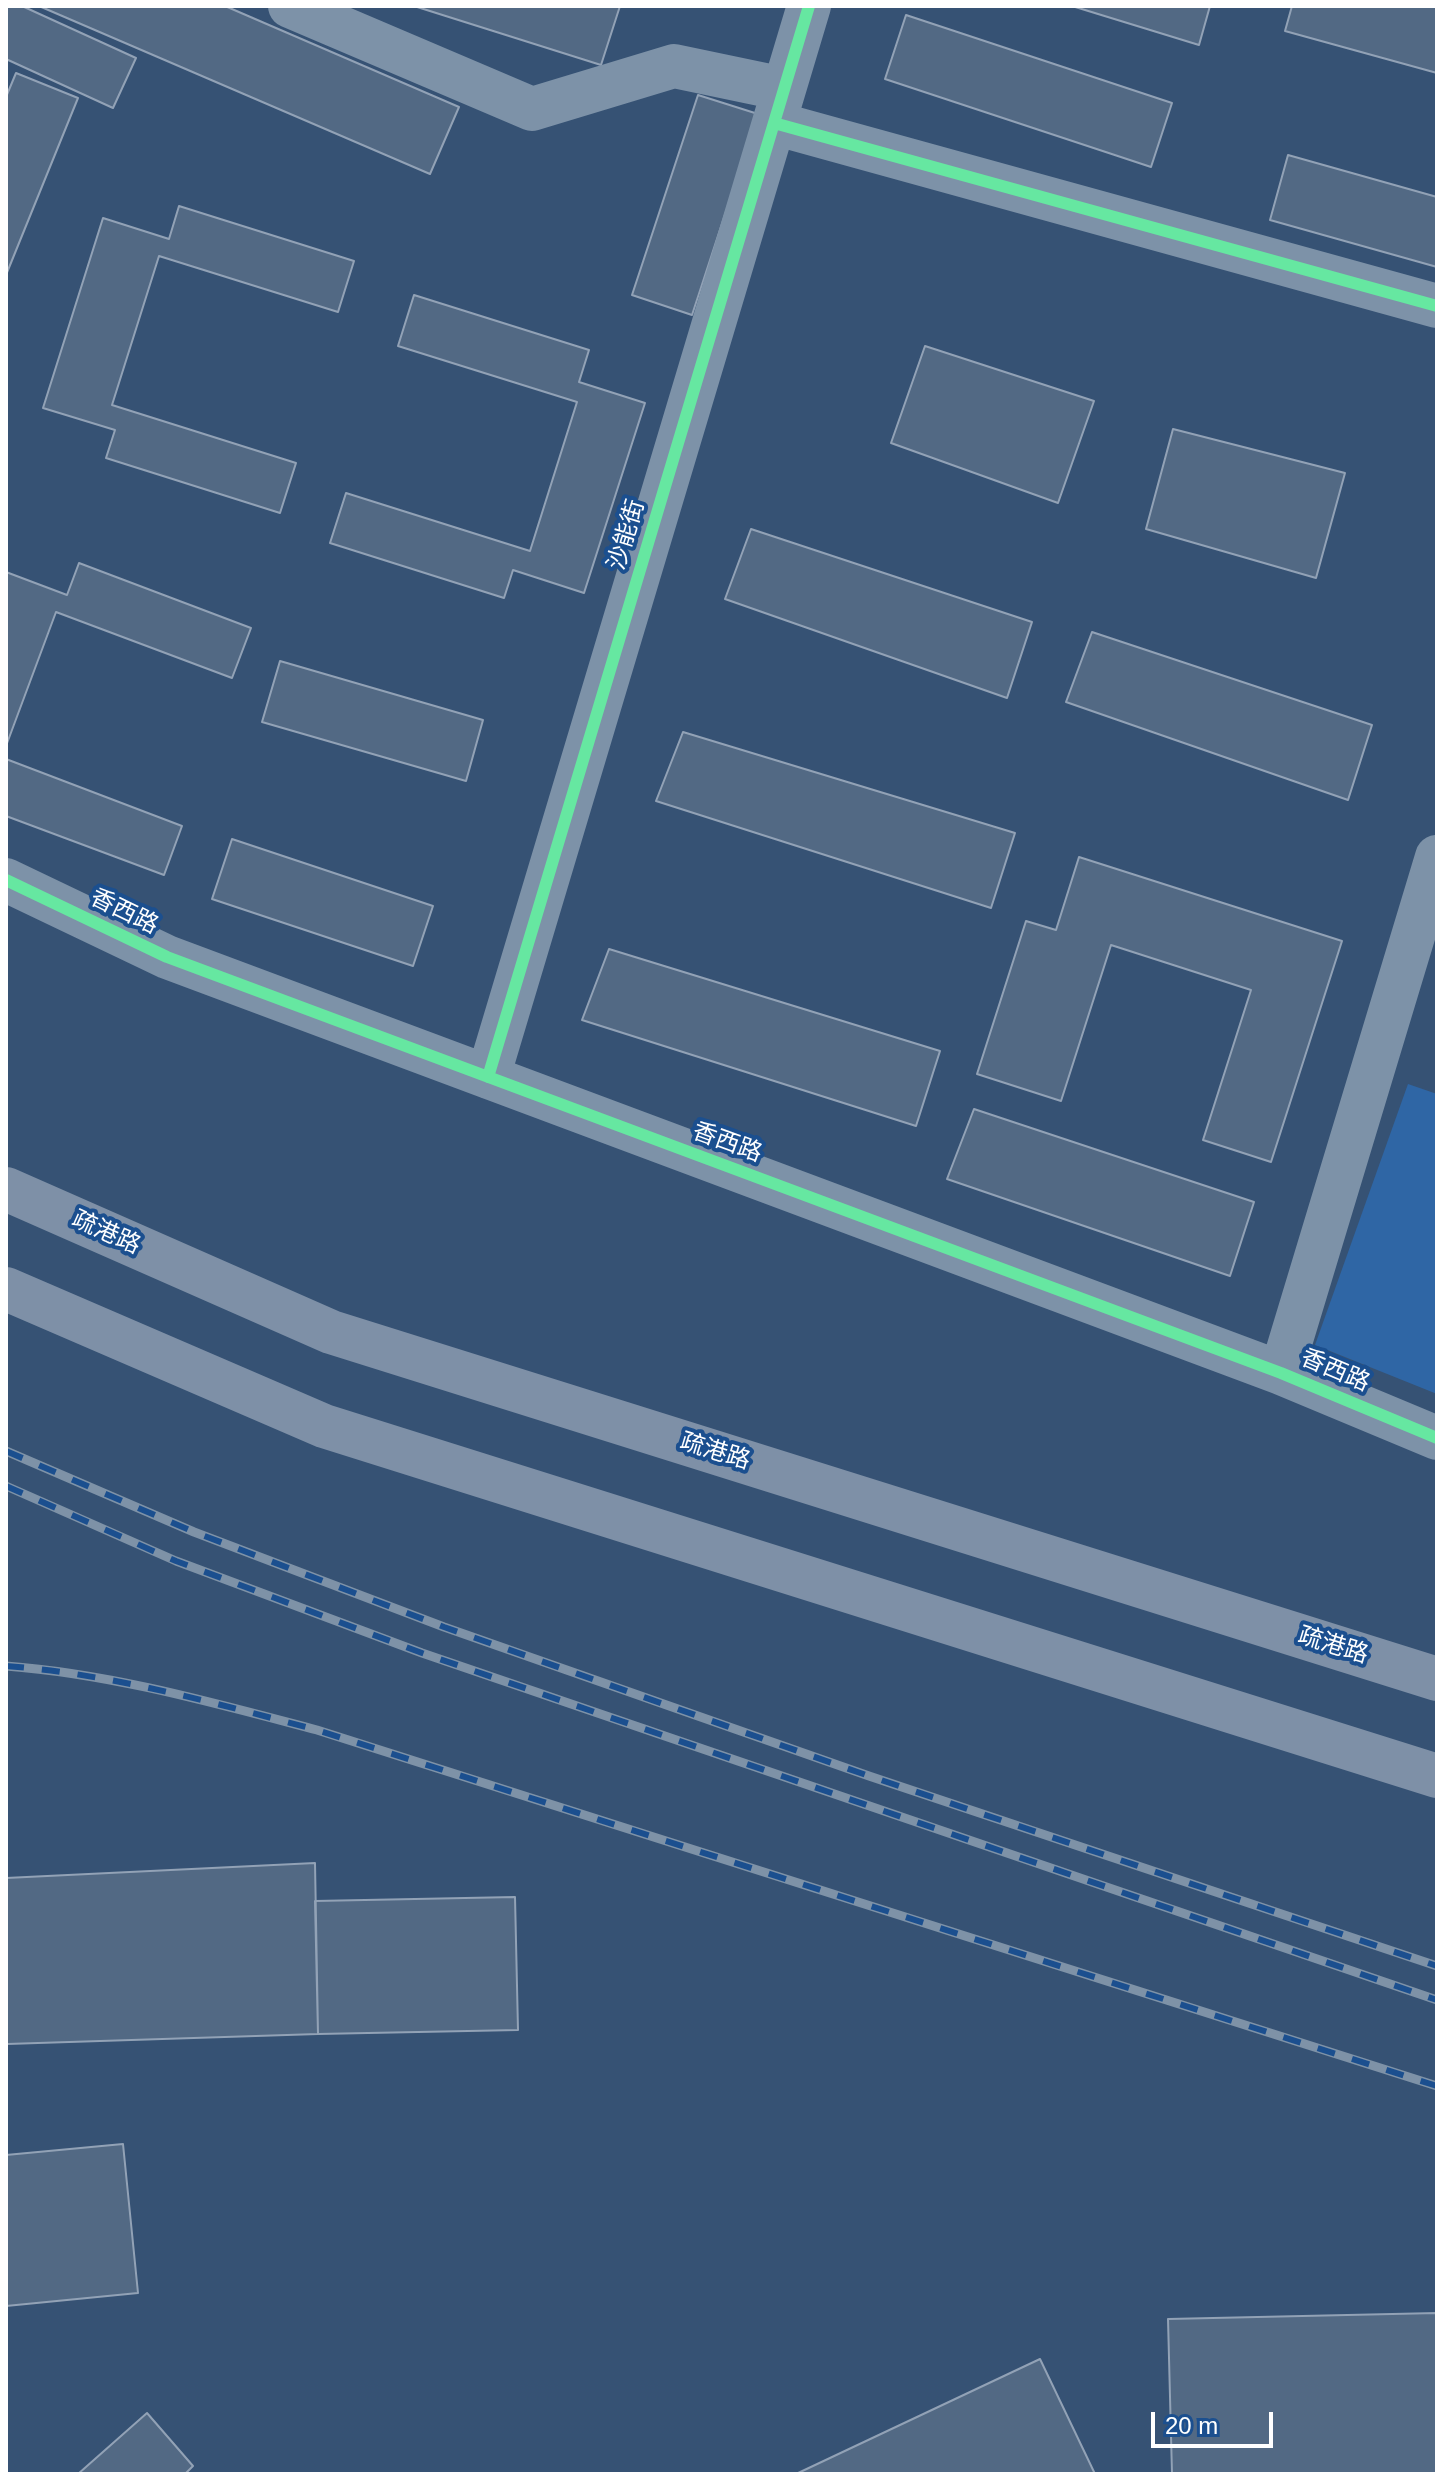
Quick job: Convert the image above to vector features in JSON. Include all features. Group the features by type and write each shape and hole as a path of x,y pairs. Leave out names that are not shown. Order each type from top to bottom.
{"highway":[{"name":"疏港路","path":"6,1189 331,1332 1437,1679"},
{"path":"6,1289 324,1426 1437,1776"}],"street":[{"path":"290,6 532,109 674,66 779,106 1437,306"},
{"name":"沙能街","path":"488,1077 809,6"},
{"path":"1281,1373 1437,857"},
{"name":"香西路","path":"6,880 167,957 1281,1373 1437,1438"}],"shaded area":[{"path":"1408,1084 1437,1094 1437,1394 1315,1345"}],"building":[{"path":"6,6 22,6 136,58 113,108 6,59"},
{"path":"39,6 225,6 459,107 430,174"},
{"path":"414,6 620,6 601,65"},
{"path":"1072,6 1210,6 1199,45"},
{"path":"1292,6 1437,6 1437,73 1285,31"},
{"path":"906,15 1172,103 1151,167 885,79"},
{"path":"16,73 78,98 6,275 6,97"},
{"path":"698,95 758,114 692,315 632,295"},
{"path":"1288,155 1437,197 1437,267 1270,220"},
{"path":"179,206 354,261 338,312 159,256 112,405 296,463 280,513 106,458 115,430 43,408 103,218 169,239"},
{"path":"414,295 589,350 579,382 645,403 584,593 513,570 504,598 330,543 346,493 530,551 577,402 398,346"},
{"path":"925,346 1094,401 1058,503 891,443"},
{"path":"1173,429 1345,473 1316,578 1146,529"},
{"path":"751,529 1032,622 1007,698 725,599"},
{"path":"79,563 251,628 232,678 56,612 6,746 6,572 67,595"},
{"path":"1092,632 1372,725 1348,800 1066,702"},
{"path":"280,661 483,720 466,781 262,722"},
{"path":"683,732 1015,833 991,908 656,801"},
{"path":"6,759 182,826 164,875 6,816"},
{"path":"232,839 433,906 413,966 212,899"},
{"path":"1079,857 1342,941 1271,1162 1203,1140 1251,990 1111,945 1061,1101 977,1074 1026,921 1056,930"},
{"path":"609,949 940,1051 916,1126 582,1020"},
{"path":"974,1109 1254,1202 1230,1276 947,1179"},
{"path":"315,1863 318,2034 7,2044 6,1878"},
{"path":"515,1897 518,2030 318,2034 315,1901"},
{"path":"123,2144 138,2293 6,2306 6,2155"},
{"path":"1437,2313 1437,2474 1172,2474 1168,2319"},
{"path":"1040,2359 1095,2474 796,2474"},
{"path":"147,2413 193,2466 185,2474 78,2474"}],"railway":[{"path":"6,1451 194,1532 444,1627 869,1776 1437,1966"},
{"path":"6,1486 176,1561 422,1653 1437,2000"},
{"path":"6,1666 124,1683 317,1730 1437,2086"}],"cycle path":[{"path":"488,1077 809,6"},
{"path":"774,123 1437,306"},
{"path":"6,880 167,957 1281,1373 1437,1438"}]}
